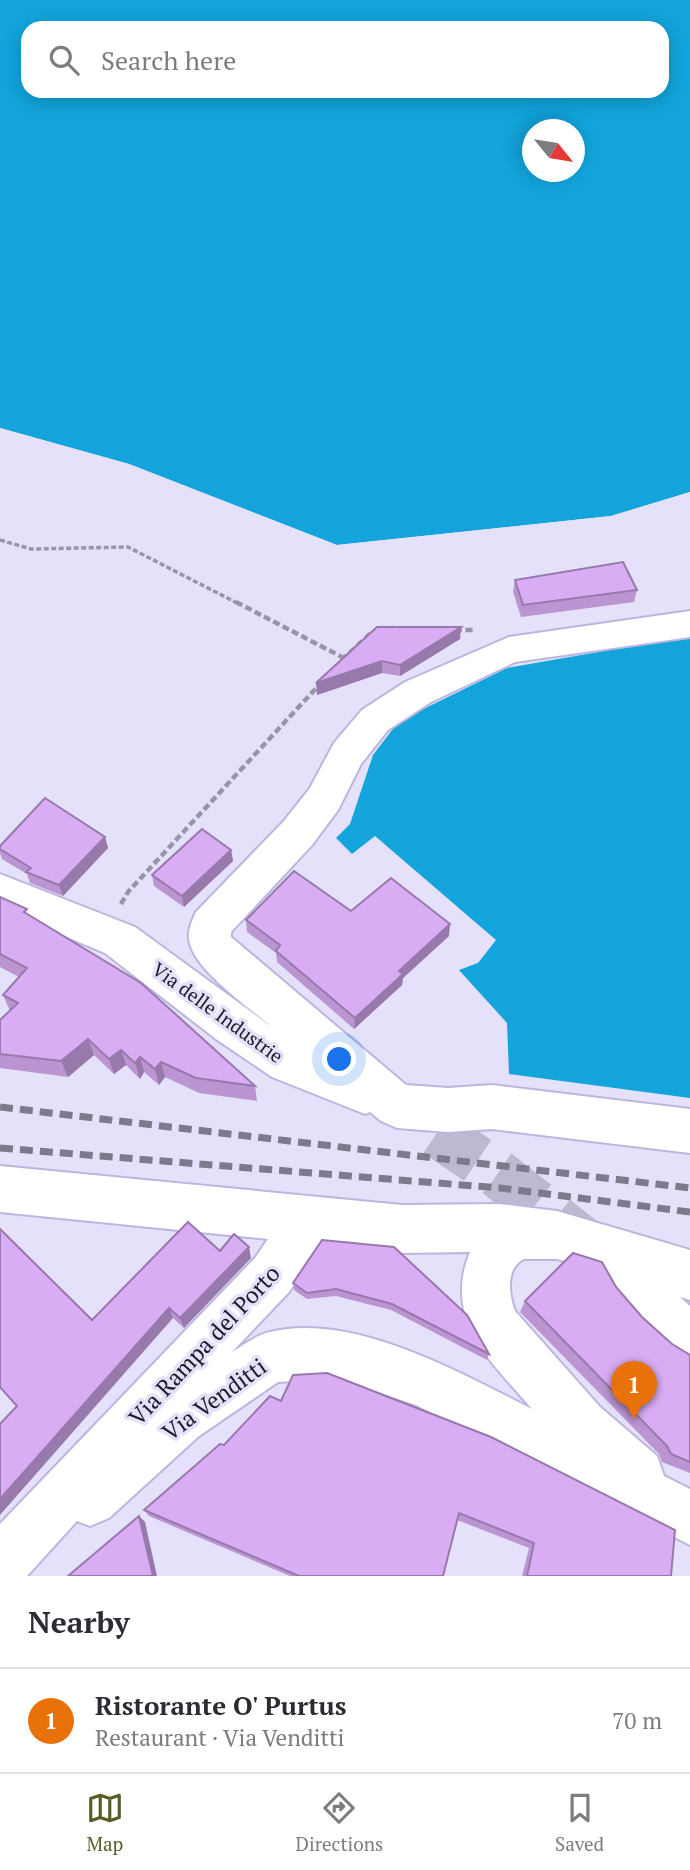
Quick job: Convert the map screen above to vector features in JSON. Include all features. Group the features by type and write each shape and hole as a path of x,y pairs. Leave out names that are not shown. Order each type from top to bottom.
{"street":[{"path":"690,624 509,650 418,692 375,720 347,754 324,799 298,833 211,925 210,941 220,956 397,1105 449,1110 492,1107 690,1131"},
{"name":"Via delle Industrie","path":"0,891 120,940 231,1025 288,1062 397,1105 436,1133"},
{"path":"0,1189 402,1229 499,1228 557,1235 690,1275"},
{"name":"Via Rampa del Porto","path":"0,1565 157,1394 272,1275 310,1219"},
{"path":"557,1235 524,1235 502,1244 489,1266 484,1293 494,1326 552,1424 581,1426 690,1518"},
{"path":"621,1272 690,1342"},
{"name":"Via Venditti","path":"4,1576 181,1418 270,1357 337,1354 552,1424"}],"path":[{"path":"0,540 31,549 128,547 344,658"},
{"path":"335,668 366,634 385,626 399,627"},
{"path":"105,933 128,892 325,678"}],"water":[{"path":"0,0 690,0 690,492 611,516 337,545 129,464 0,428"},
{"path":"690,636 690,1098 509,1074 507,1023 459,970 478,963 496,940 375,836 352,854 336,838 350,824 373,755 399,721 507,668"}],"pier":[{"path":"0,428 129,464 337,545 611,516 690,492 690,496 611,520 337,549 127,467 0,432"}],"building":[{"path":"623,562 637,590 523,605 515,580"},
{"path":"377,627 461,627 400,665 382,661 316,683"},
{"path":"45,798 105,837 59,885 26,872 31,868 0,849"},
{"path":"202,829 231,850 182,896 152,875"},
{"path":"294,871 351,911 391,878 450,924 399,971 403,974 355,1018 276,951 280,945 246,920"},
{"path":"0,897 27,909 24,912 141,983 255,1086 196,1078 161,1062 155,1069 140,1057 135,1063 121,1050 109,1059 88,1039 61,1061 0,1054 0,1020 18,1003 3,995 27,968 0,954"},
{"path":"188,1222 220,1251 234,1234 249,1247 180,1318 169,1308 0,1499 0,1424 17,1406 0,1387 0,1229 92,1320"},
{"path":"322,1240 394,1247 467,1315 489,1354 392,1304 336,1289 307,1293 293,1283"},
{"path":"573,1253 602,1262 616,1287 642,1317 672,1344 690,1355 690,1462 671,1454 667,1446 525,1301"},
{"path":"327,1373 491,1437 675,1530 671,1576 527,1576 534,1543 459,1513 443,1576 299,1576 144,1510 220,1444 224,1445 270,1396 281,1401 293,1375"},
{"path":"139,1516 153,1576 68,1576"}],"tunnel":[{"path":"437,1133 498,1174 584,1242"}],"railway":[{"path":"0,1107 690,1188"},
{"path":"0,1148 500,1188 690,1212"}],"place":[{"name":"Ristorante O' Purtus","path":"634,1419"}]}
